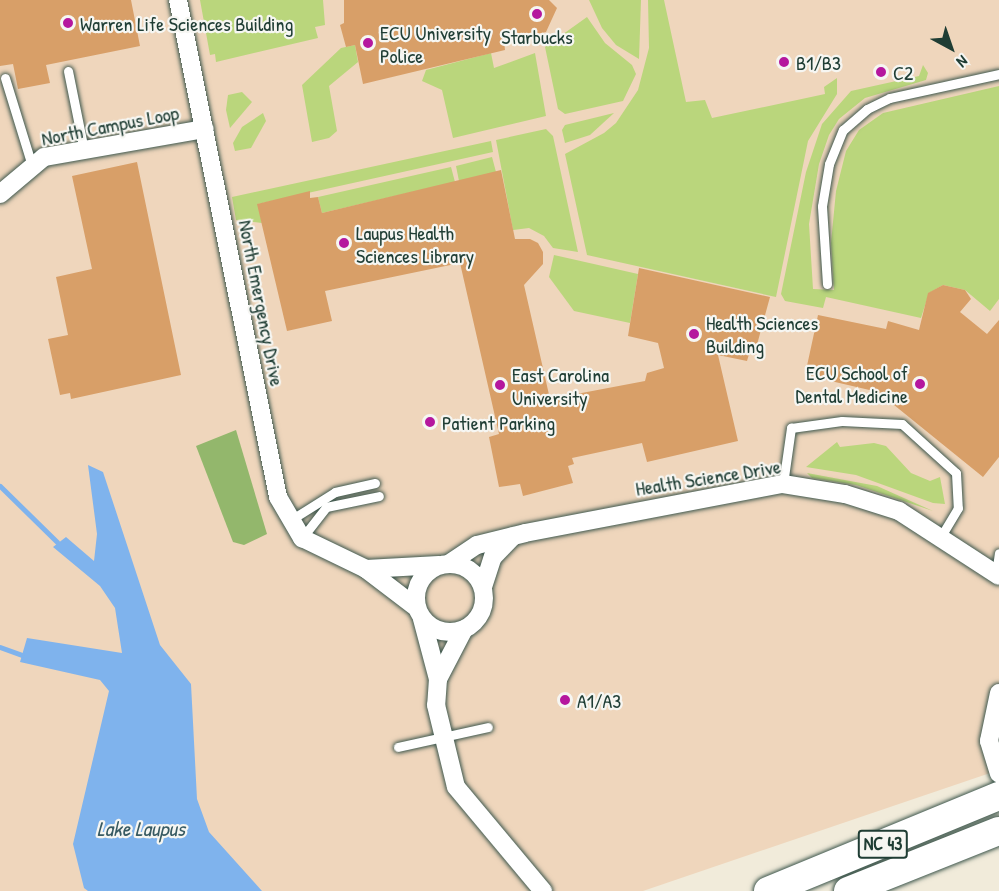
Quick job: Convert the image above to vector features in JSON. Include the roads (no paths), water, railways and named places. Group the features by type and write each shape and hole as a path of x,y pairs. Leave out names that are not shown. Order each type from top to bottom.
{"main road":[{"name":"NC 43","path":"768,891 999,796"},
{"name":"NC 43","path":"848,891 999,831"}],"street":[{"name":"North Emergency Drive","path":"178,0 206,129 278,497 289,521 302,538 366,569 441,631 464,629"},
{"name":"North Campus Loop","path":"0,194 44,157 206,129"},
{"name":"Health Science Drive","path":"444,564 477,545 513,536 783,484 845,494 899,511 997,575"},
{"path":"438,679 464,629 472,624 483,607 483,587 493,557 513,536"},
{"name":"North Emergency Drive","path":"366,569 444,564"},
{"path":"483,587 470,570 444,564 429,570 417,587 419,614 438,679 436,705 456,787 543,891"},
{"path":"999,693 989,741 999,774"}],"lane":[{"path":"68,71 84,150"},
{"path":"826,284 822,206 829,164 843,130 867,109 890,98 999,74"},
{"path":"4,78 4,94 32,166"},
{"path":"783,484 791,428 842,422 903,424 956,473 958,508 940,538"},
{"path":"289,521 335,492 375,483"},
{"path":"302,538 326,507 379,495"},
{"path":"997,575 999,553"},
{"path":"398,747 488,727"}],"water":[{"name":"Lake Laupus","path":"88,465 103,472 160,645 191,684 197,799 209,832 262,891 88,891 84,888 73,844 109,691 100,680 20,662 27,638 122,653 115,608 100,586 53,547 66,537 94,561 97,534"}],"waterway":[{"path":"0,486 57,542"},
{"path":"0,647 22,655"}],"place":[{"name":"Starbucks","path":"537,14"},
{"name":"Warren Life Sciences Building","path":"68,23"},
{"name":"ECU University Police","path":"368,43"},
{"name":"B1/B3","path":"784,62"},
{"name":"C2","path":"881,72"},
{"name":"Laupus Health Sciences Library","path":"344,243"},
{"name":"Health Sciences Building","path":"694,334"},
{"name":"ECU School of Dental Medicine","path":"920,384"},
{"name":"East Carolina University","path":"500,385"},
{"name":"Patient Parking","path":"430,422"},
{"name":"A1/A3","path":"565,700"}]}
